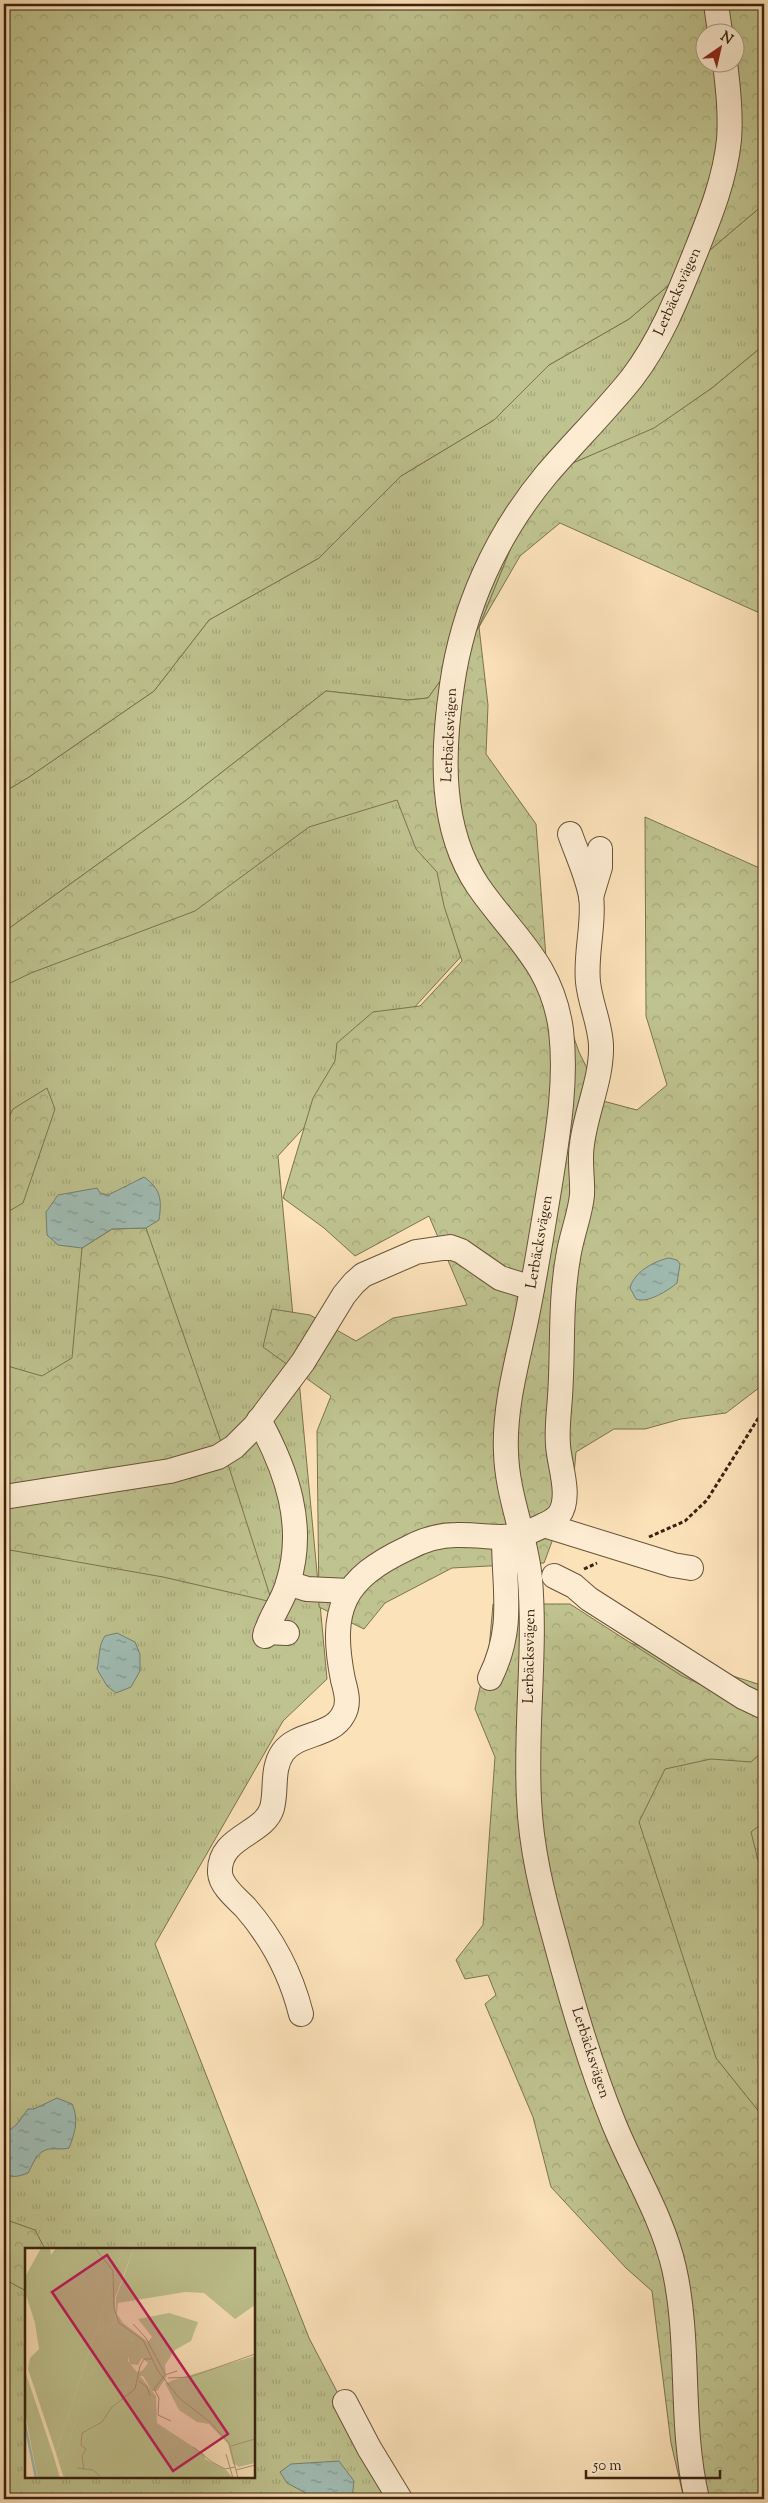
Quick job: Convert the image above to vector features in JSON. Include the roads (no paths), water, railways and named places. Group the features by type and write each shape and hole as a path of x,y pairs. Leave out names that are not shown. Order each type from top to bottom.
{"street":[{"path":"716,4 719,22"},
{"name":"Lerbäcksvägen","path":"697,2499 690,2468 682,2320 674,2267 659,2220 617,2132 600,2088 557,1947 535,1860 529,1794 531,1602 528,1565 513,1537 506,1443 511,1392 532,1288 560,1112 563,1057 560,1028 552,995 538,965 523,940 475,881 465,862 451,821 446,759 453,677 470,608 486,568 503,535 543,478 631,378 654,345 672,312 706,225 724,171 729,120 725,72"},
{"path":"570,834 592,897"},
{"path":"567,1532 557,1443 562,1380 564,1298 568,1258 580,1209 582,1143 601,1048 599,1029 588,988 587,966 592,897 600,867 600,849"},
{"path":"4,1496 170,1471 218,1458 234,1447 260,1420 303,1362 344,1296 363,1275 416,1252 450,1247 461,1251 500,1278 532,1288"},
{"path":"260,1420 284,1473 294,1512 295,1552 288,1583 268,1622 272,1634"},
{"path":"301,2014 287,1971 263,1928 221,1880 220,1872 229,1847 244,1833 262,1823 270,1814 276,1770 283,1752 296,1741 333,1726 343,1715 347,1696 338,1650 337,1630 342,1605 348,1591 376,1564 419,1542 437,1536 457,1534 513,1537 544,1525 559,1515 564,1502"},
{"path":"544,1525 673,1566 691,1568"},
{"path":"490,1678 501,1649 508,1612 513,1537"},
{"path":"554,1576 574,1586 589,1600 700,1671 743,1697 764,1707"},
{"path":"288,1583 314,1590 348,1591"},
{"path":"345,2402 369,2448 400,2499"}],"water":[{"path":"144,1177 154,1186 160,1201 159,1220 146,1228 112,1229 82,1248 58,1245 47,1235 46,1212 58,1195 97,1188 100,1193 108,1195"},
{"path":"669,1258 677,1260 680,1264 677,1283 652,1298 646,1300 636,1299 630,1288 640,1272 657,1262"},
{"path":"117,1633 135,1642 140,1654 140,1671 131,1687 116,1693 107,1686 97,1669 100,1648 105,1636"},
{"path":"57,2098 72,2104 74,2110 75,2126 69,2148 41,2152 28,2173 10,2176 4,2173 4,2135 17,2124 28,2109 34,2109"},
{"path":"339,2461 354,2481 352,2499 317,2499 287,2483 280,2472 291,2464"}]}
